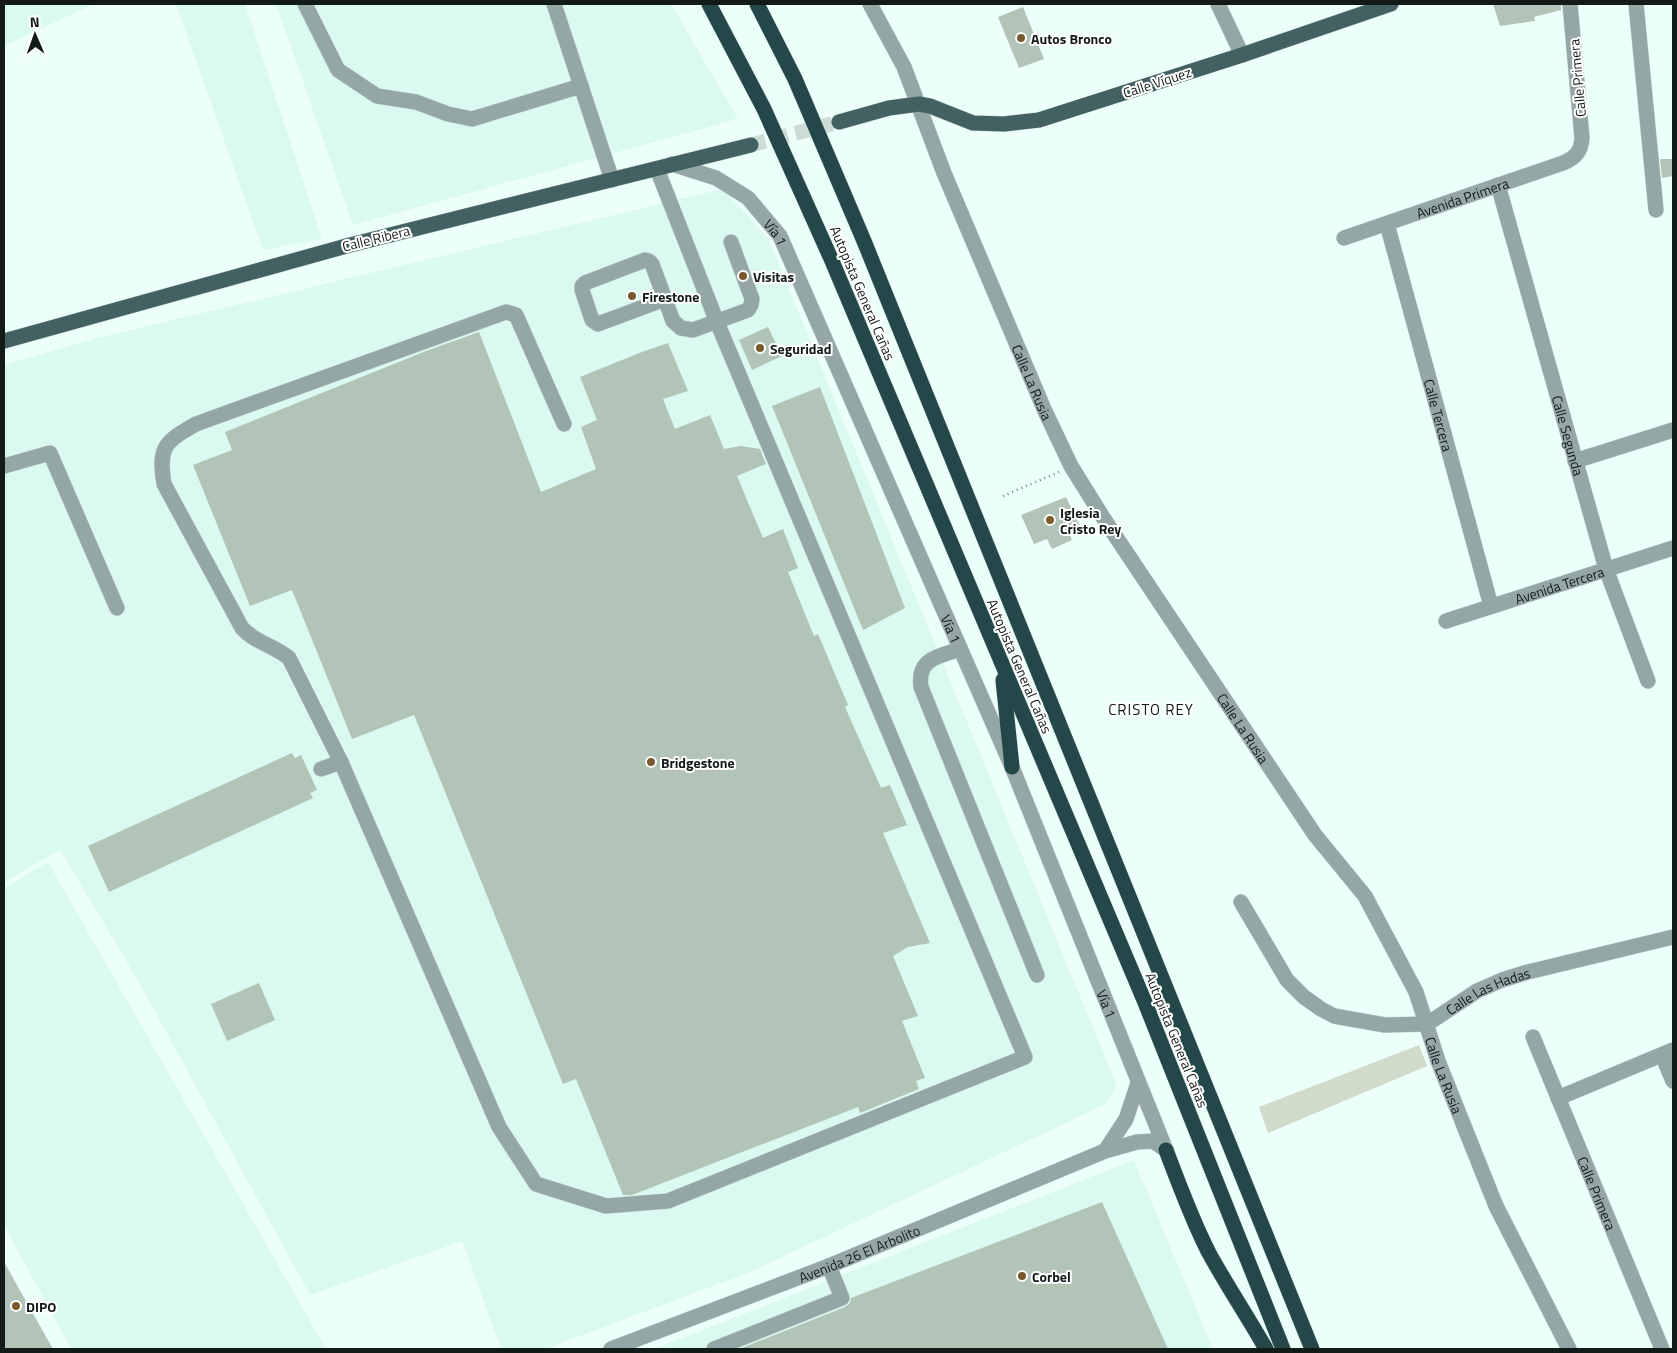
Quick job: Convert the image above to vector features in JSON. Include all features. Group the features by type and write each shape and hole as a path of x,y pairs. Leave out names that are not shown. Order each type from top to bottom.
{"highway":[{"name":"Autopista General Cañas","path":"709,4 764,109 832,262 1144,1000 1283,1349"},
{"name":"Autopista General Cañas","path":"757,4 795,79 864,241 1312,1349"},
{"path":"1001,664 1012,767"},
{"path":"1166,1150 1208,1251 1266,1349"}],"main road":[{"name":"Calle Víquez","path":"919,104 930,106 973,123 1004,124 1040,120 1242,55 1391,4"},
{"path":"839,122 889,108 919,104"},
{"name":"Calle Ribera","path":"4,341 350,245 751,145"}],"street":[{"path":"306,4 338,70 377,96 416,102 448,114 472,119 581,86"},
{"path":"554,4 612,180"},
{"name":"Calle La Rusia","path":"870,4 904,67 944,173 1044,409 1071,466 1104,519 1299,811 1324,847 1365,896 1416,992 1438,1061 1496,1206 1569,1349"},
{"path":"1218,4 1242,55"},
{"name":"Calle Primera","path":"1570,4 1582,138 1579,152"},
{"path":"1636,4 1656,210"},
{"name":"Avenida Primera","path":"1344,238 1563,163 1572,159 1579,152"},
{"name":"Vía 1","path":"672,164 716,178 748,198 780,236 1012,767 1166,1150"},
{"path":"564,424 516,315 506,312 196,424 174,437 163,450 161,465 164,484 242,628 247,633 280,650 289,658 341,762 499,1127 536,1184 606,1206 668,1201 1025,1057 717,322 657,169"},
{"name":"Calle Segunda","path":"1498,185 1606,569 1648,681"},
{"name":"Calle Tercera","path":"1386,224 1491,606"},
{"path":"665,299 598,324 592,320 582,286 585,283 645,260 649,261 665,299 673,321 681,328 694,330 748,310 751,305 752,299 730,242"},
{"path":"1575,461 1673,430"},
{"path":"4,466 50,453 117,608"},
{"name":"Avenida Tercera","path":"1446,621 1673,548"},
{"path":"960,649 927,663 921,670 921,687 1037,975"},
{"path":"321,769 341,762"},
{"path":"1241,902 1286,980 1321,1010 1334,1016 1385,1025 1427,1024"},
{"name":"Calle Las Hadas","path":"1427,1024 1477,991 1502,980 1673,937"},
{"name":"Calle Primera","path":"1533,1037 1662,1349"},
{"path":"1558,1098 1668,1053 1673,1081"},
{"path":"1105,1151 1126,1120 1138,1083"},
{"name":"Avenida 26 El Arbolito","path":"611,1349 829,1266 1105,1151 1137,1142 1153,1141 1166,1150"},
{"path":"714,1349 842,1298 829,1266"}],"path":[{"path":"1003,496 1071,466"}],"shaded area":[{"path":"4,4 94,4 4,46"},
{"path":"176,4 245,4 322,239 263,250"},
{"path":"276,4 671,4 738,119 353,225"},
{"name":"Bridgestone","path":"723,189 768,238 1117,1086 1106,1104 750,1272 545,1349 501,1349 462,1241 310,1295 140,984 60,850 4,882 4,365 97,338"},
{"path":"48,862 326,1349 71,1349 4,1225 4,888"},
{"path":"1419,1045 1427,1066 1268,1133 1259,1107"},
{"name":"Corbel","path":"1134,1160 1213,1349 655,1349"}],"building":[{"path":"1493,4 1561,4 1561,10 1534,17 1535,21 1500,26"},
{"name":"Autos Bronco","path":"1023,7 1044,59 1019,68 998,17"},
{"path":"1660,159 1673,159 1673,176 1662,178"},
{"name":"Seguridad","path":"768,327 782,356 752,370 739,340"},
{"name":"Bridgestone","path":"479,332 541,492 596,469 581,427 597,420 580,377 668,343 688,391 663,399 675,429 710,415 724,449 741,446 760,449 766,464 737,476 763,538 783,529 798,568 788,572 814,636 818,634 848,705 845,707 881,788 890,785 907,825 883,833 930,943 908,947 893,956 918,1016 902,1021 925,1078 916,1081 919,1089 860,1113 858,1107 632,1195 623,1195 576,1079 563,1084 414,715 352,739 292,590 250,606 193,465 232,450 225,432 426,351"},
{"path":"820,387 905,608 863,630 772,406"},
{"name":"Iglesia Cristo Rey","path":"1066,497 1080,526 1068,530 1072,540 1052,549 1047,539 1034,544 1021,515"},
{"path":"292,753 295,758 301,755 317,790 310,793 313,798 109,892 88,846"},
{"path":"259,983 275,1020 227,1041 211,1004"},
{"name":"Corbel","path":"1102,1202 1168,1349 739,1349 845,1307 850,1303 851,1298"},
{"name":"DIPO","path":"4,1262 53,1349 4,1349"}],"tunnel":[{"path":"751,145 839,122"}],"place":[{"name":"Autos Bronco","path":"1021,38"},
{"name":"Visitas","path":"743,276"},
{"name":"Firestone","path":"632,296"},
{"name":"Seguridad","path":"760,348"},
{"name":"Iglesia Cristo Rey","path":"1050,520"},
{"name":"Bridgestone","path":"651,762"},
{"name":"Corbel","path":"1022,1276"},
{"name":"DIPO","path":"16,1306"}],"district":[{"name":"CRISTO REY","path":"1151,709"}]}
